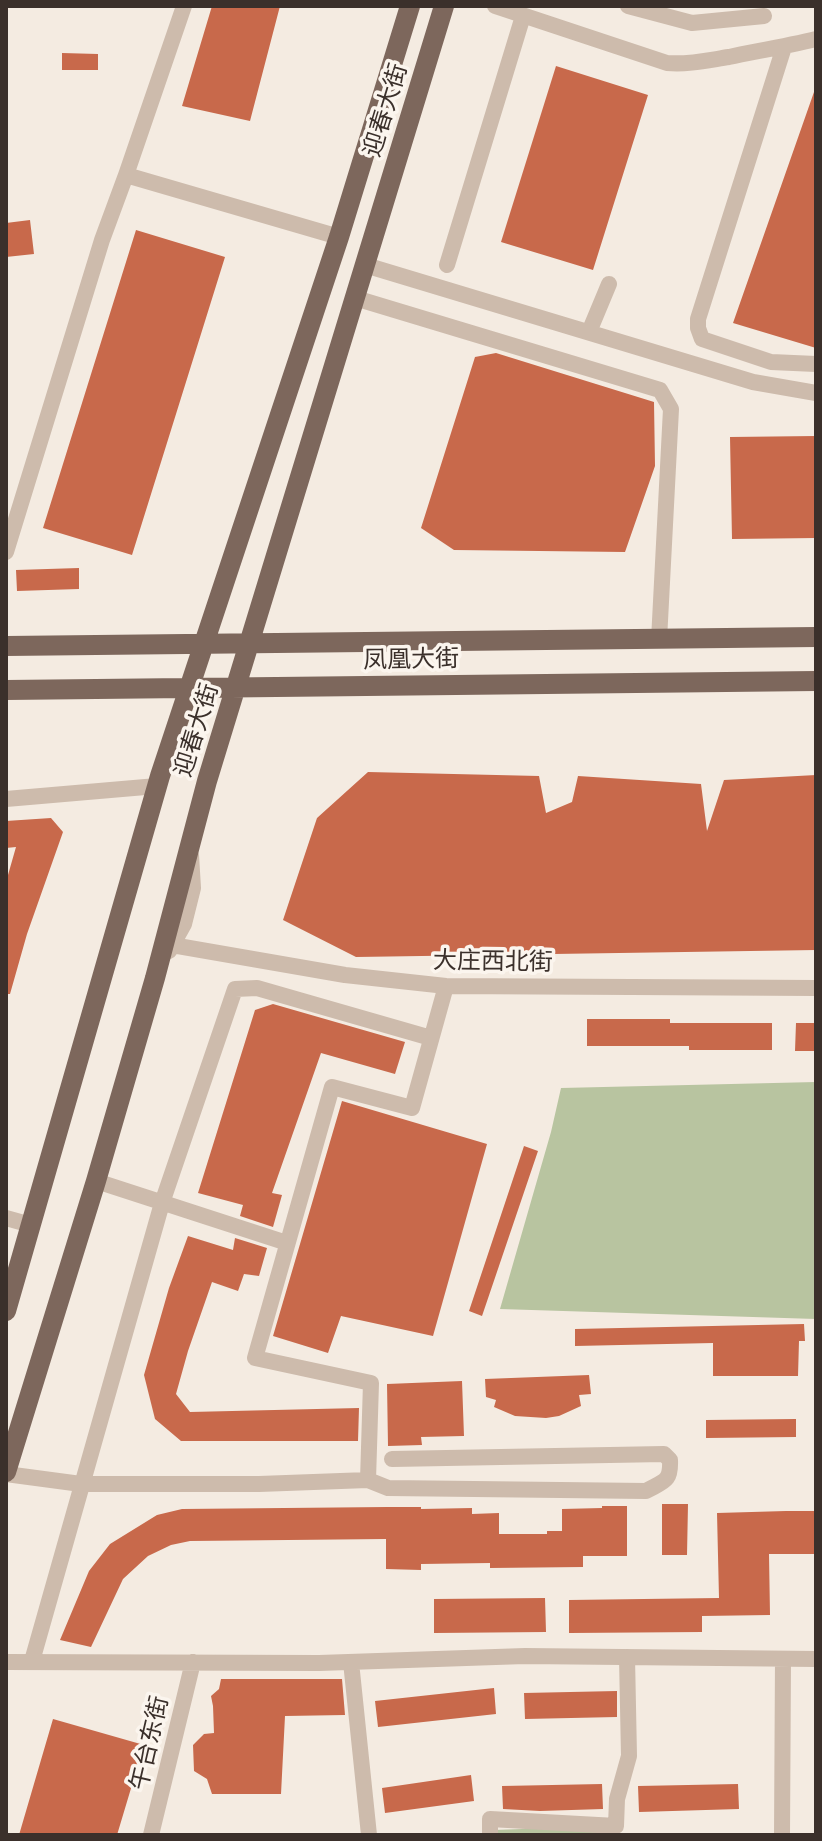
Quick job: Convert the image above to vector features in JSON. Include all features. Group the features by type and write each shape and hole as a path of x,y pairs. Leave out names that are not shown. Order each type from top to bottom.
{"main road":[{"name":"迎春大街","path":"6,1311 157,786 339,237 410,6"},
{"name":"迎春大街","path":"6,1473 96,1181 249,643 444,6"},
{"name":"凤凰大街","path":"6,646 816,637"},
{"name":"凤凰大街","path":"6,690 816,681"}],"street":[{"path":"6,552 102,240 184,6"},
{"path":"495,6 667,63 701,62 816,39"},
{"path":"628,6 692,23 764,16"},
{"path":"447,265 523,16"},
{"path":"784,47 698,319 698,328 702,339 731,350 771,362 816,364"},
{"path":"126,175 339,237"},
{"path":"365,265 753,382 816,393"},
{"path":"589,332 609,284"},
{"path":"355,298 660,390 671,409 659,640"},
{"path":"6,799 157,786"},
{"path":"155,978 184,924 193,888 190,844"},
{"name":"大庄西北街","path":"172,945 345,975 446,986 816,988"},
{"path":"368,1480 371,1383 255,1358 332,1087 412,1108 446,986"},
{"path":"32,1661 162,1203 235,989 257,988 431,1038"},
{"path":"96,1181 287,1243"},
{"path":"6,1218 31,1225"},
{"path":"6,1473 81,1484 259,1484 368,1480 388,1488 646,1491 668,1479 671,1473 670,1460 664,1454 392,1459"},
{"path":"6,1662 351,1662 525,1656 816,1659"},
{"path":"490,1835 490,1819 616,1826 617,1799 629,1756 627,1657"},
{"path":"782,1835 783,1659"},
{"name":"午台东街","path":"151,1835 193,1662"},
{"path":"351,1662 369,1835"}],"green space":[{"path":"816,1082 816,1319 500,1309 561,1088"},
{"path":"605,1826 606,1835 494,1835 494,1830"}],"building":[{"path":"212,6 280,6 250,121 182,106"},
{"path":"62,53 98,54 98,70 62,70"},
{"path":"556,66 648,95 593,270 501,242"},
{"path":"816,92 816,348 733,323"},
{"path":"30,220 34,254 6,257 6,223"},
{"path":"136,230 225,257 132,555 43,528"},
{"path":"496,353 654,402 655,466 625,552 454,550 421,528 475,357"},
{"path":"816,436 816,538 732,539 730,437"},
{"path":"79,568 79,589 17,591 16,570"},
{"path":"368,772 539,776 546,813 572,802 578,776 701,784 707,831 724,780 816,775 816,950 356,957 283,920 317,818"},
{"path":"51,818 63,832 27,934 10,994 6,994 6,882 16,847 6,848 6,821"},
{"path":"273,1004 405,1042 395,1074 321,1053 272,1193 282,1195 273,1227 240,1216 243,1205 198,1193 255,1010"},
{"path":"587,1019 772,1023 772,1050 587,1046"},
{"path":"796,1023 816,1023 816,1051 795,1051"},
{"path":"342,1101 487,1144 433,1336 341,1316 328,1353 273,1336"},
{"path":"524,1146 538,1151 482,1316 469,1311"},
{"path":"188,1236 233,1250 235,1238 267,1248 259,1276 244,1274 238,1291 212,1282 176,1394 190,1412 359,1408 358,1441 181,1441 155,1419 144,1375 169,1288"},
{"path":"804,1324 805,1341 799,1341 798,1376 713,1376 713,1343 575,1346 575,1329"},
{"path":"589,1375 591,1394 579,1395 581,1406 559,1416 515,1416 494,1407 496,1400 486,1397 485,1379"},
{"path":"462,1381 464,1436 421,1437 422,1445 388,1446 387,1384"},
{"path":"796,1419 796,1437 706,1438 706,1420"},
{"path":"662,1504 688,1504 687,1555 662,1555"},
{"path":"627,1506 627,1556 583,1556 583,1567 490,1568 490,1563 421,1564 421,1570 386,1569 386,1539 190,1541 171,1545 148,1556 123,1579 91,1647 60,1640 89,1571 110,1544 157,1515 182,1509 472,1508 472,1514 499,1513 499,1534 547,1534 547,1531 562,1531 562,1509"},
{"path":"816,1511 816,1554 769,1554 770,1615 702,1616 702,1632 569,1633 569,1600 719,1598 717,1513"},
{"path":"545,1598 546,1632 434,1633 434,1599"},
{"path":"221,1679 342,1679 345,1715 285,1716 281,1794 212,1794 207,1779 194,1771 193,1745 204,1734 214,1733 211,1696 219,1689"},
{"path":"494,1688 496,1714 378,1727 375,1701"},
{"path":"617,1691 617,1717 525,1719 524,1693"},
{"path":"53,1719 144,1745 117,1835 19,1835"},
{"path":"471,1775 474,1801 385,1813 382,1788"},
{"path":"602,1784 603,1809 503,1809 502,1786"},
{"path":"738,1784 739,1809 639,1812 638,1786"}]}
